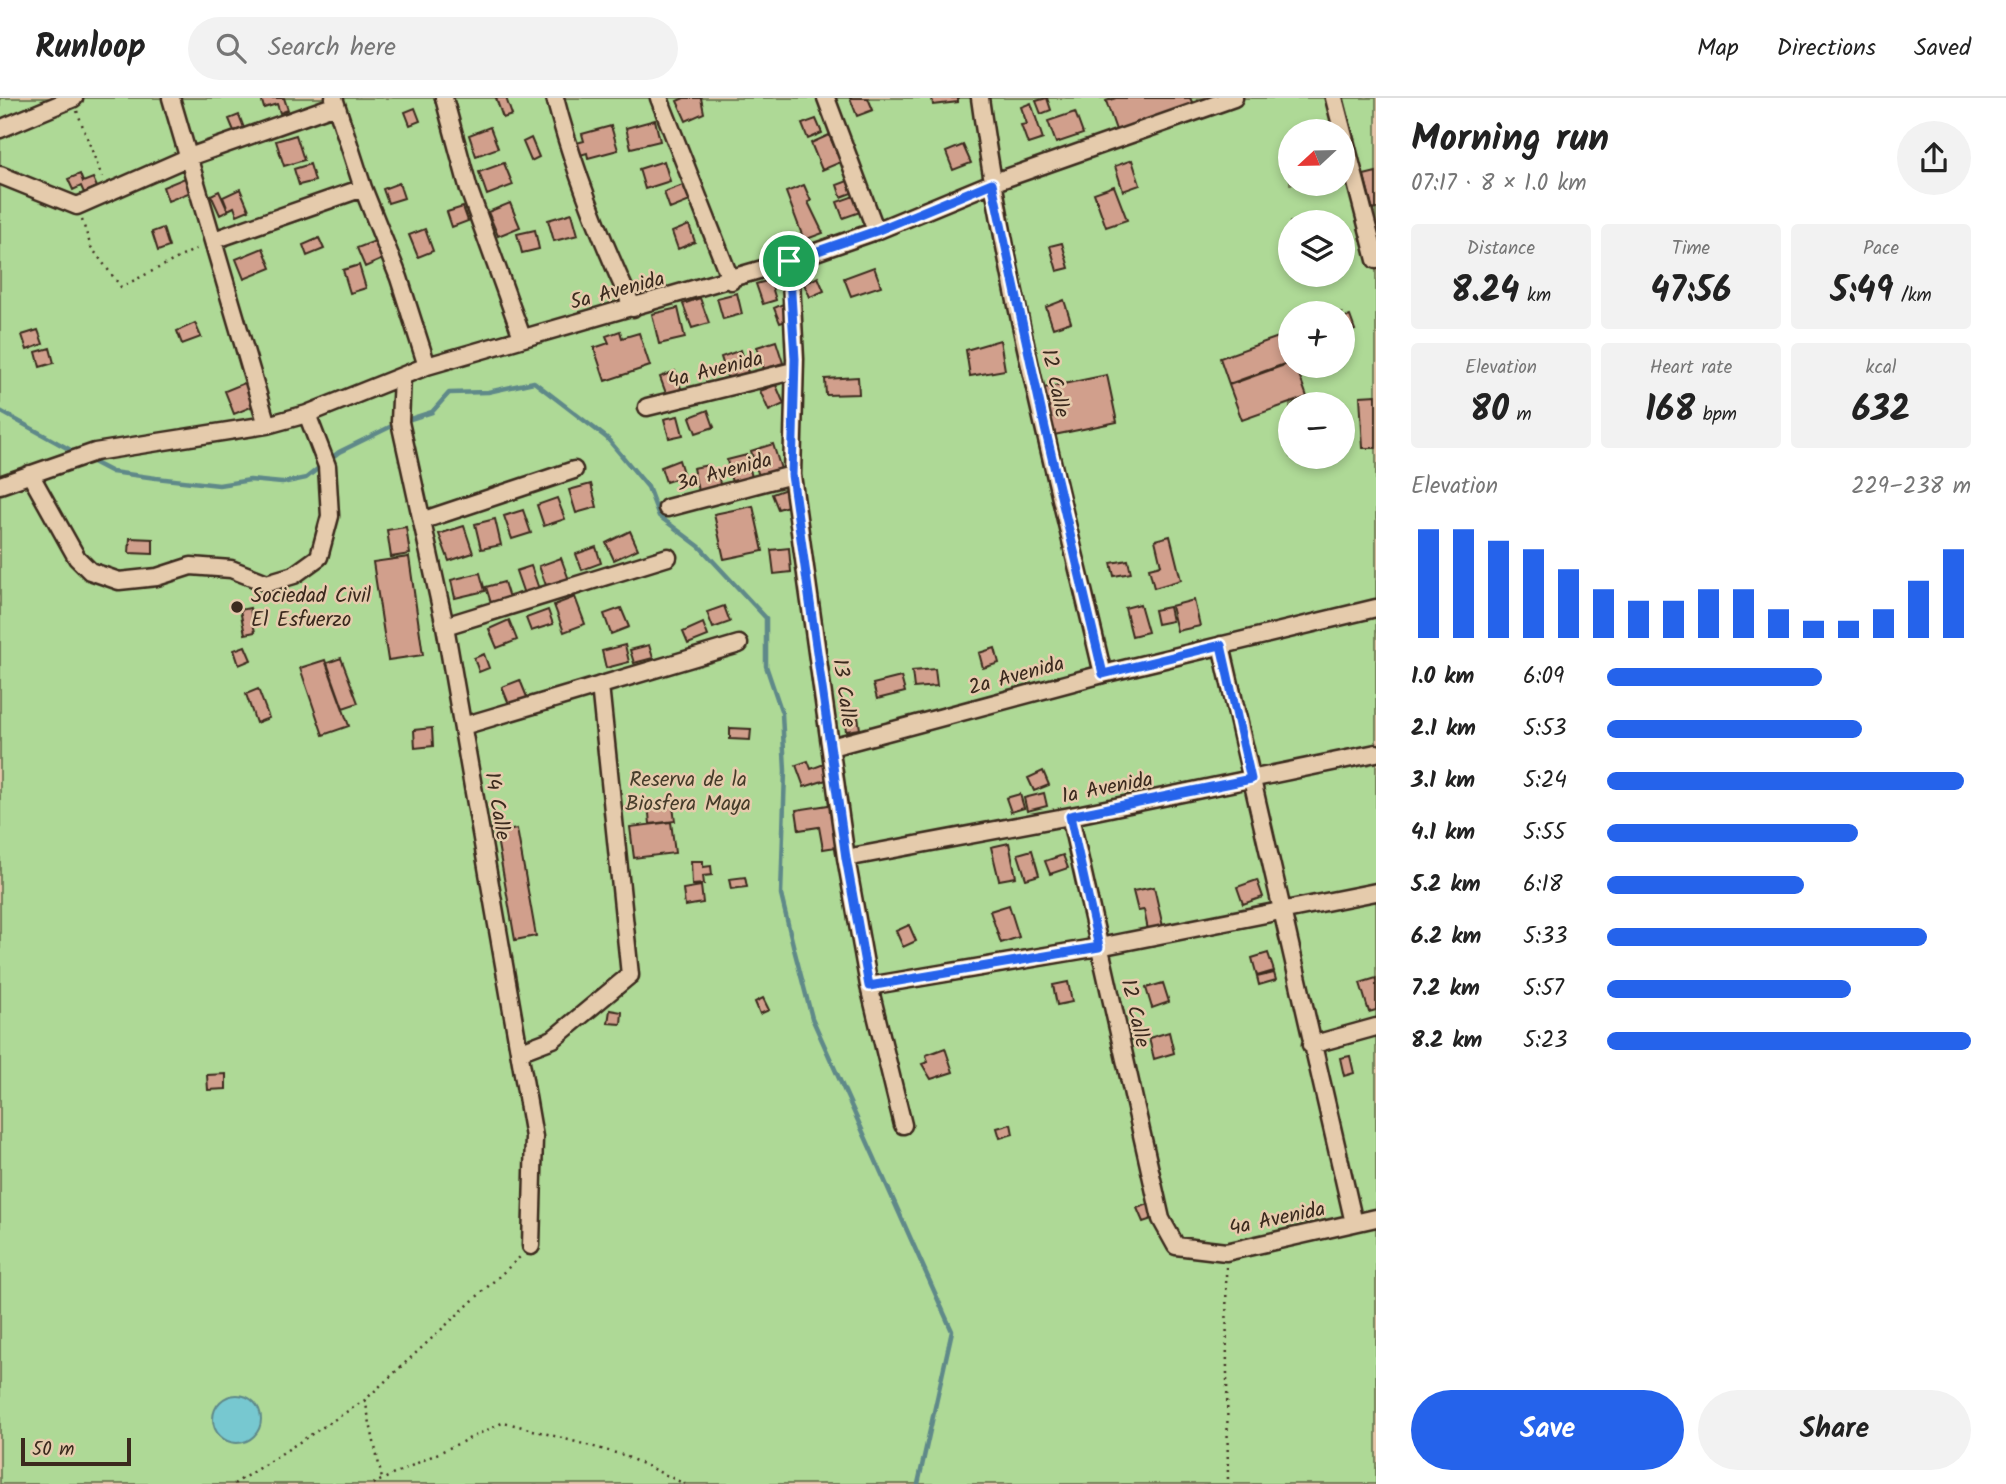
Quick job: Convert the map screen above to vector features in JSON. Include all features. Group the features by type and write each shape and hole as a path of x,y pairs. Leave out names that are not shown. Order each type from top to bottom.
{"street":[{"path":"0,129 73,98"},
{"path":"171,98 267,425"},
{"path":"444,98 468,190 522,337"},
{"path":"555,98 579,182 633,309"},
{"path":"659,98 731,281"},
{"path":"825,98 876,231"},
{"name":"12 Calle","path":"980,98 992,183 1045,428 1103,674"},
{"name":"5a Avenida","path":"0,485 95,452 267,425 307,414 427,366 522,337 731,281 876,231 992,183 1234,98"},
{"path":"1334,98 1376,260"},
{"path":"0,175 77,205 189,157 335,101 363,188 399,278 427,366"},
{"path":"214,240 363,188"},
{"name":"13 Calle","path":"789,261 793,371 792,475 846,858 869,986 903,1125"},
{"name":"4a Avenida","path":"647,407 793,371"},
{"name":"14 Calle","path":"401,376 400,422 424,520 445,626 534,1137 531,1246"},
{"path":"30,474 77,558 90,571 118,581 157,577 191,566 231,569 267,583 294,575 319,557 330,516 327,466 307,414"},
{"path":"424,520 574,470"},
{"name":"3a Avenida","path":"667,508 792,475"},
{"path":"445,626 668,557"},
{"name":"2a Avenida","path":"831,747 1103,674 1376,608"},
{"path":"463,726 739,644"},
{"path":"1221,645 1354,1223"},
{"path":"519,1052 553,1039 630,975 600,685"},
{"name":"1a Avenida","path":"846,858 1070,816 1376,753"},
{"name":"12 Calle","path":"1070,816 1161,1219"},
{"path":"869,986 1099,947 1376,892"},
{"path":"1311,1045 1376,1027"},
{"name":"4a Avenida","path":"1161,1219 1176,1246 1226,1251 1376,1218"}],"path":[{"path":"73,98 108,192"},
{"path":"77,205 91,247 121,287 214,240"},
{"path":"234,1484 365,1400 531,1246"},
{"path":"1226,1251 1228,1484"},
{"path":"365,1400 382,1479"},
{"path":"373,1484 504,1422 623,1455 685,1484"}],"green space":[{"path":"0,98 51,98 0,119"},
{"name":"Reserva de la Biosfera Maya","path":"59,98 1376,98 1376,1484 0,1484 0,122"}],"water":[{"path":"237,1395 254,1402 261,1419 254,1436 237,1443 220,1436 213,1419 220,1402"}],"building":[{"path":"261,98 284,98 288,110 280,113 277,104 264,108"},
{"path":"496,98 506,98 512,115 503,118"},
{"path":"684,98 701,98 704,113 686,121 677,101"},
{"path":"850,98 868,98 873,110 857,116"},
{"path":"932,98 958,98 958,102 933,105"},
{"path":"1047,98 1051,110 1041,114 1036,101"},
{"path":"1116,98 1190,98 1193,104 1116,130 1106,101"},
{"path":"1031,103 1043,139 1028,144 1021,125 1027,124 1021,107"},
{"path":"415,108 420,121 410,125 405,112"},
{"path":"1075,112 1083,134 1056,143 1048,121"},
{"path":"239,115 244,128 234,131 229,119"},
{"path":"816,119 822,133 808,139 802,124"},
{"path":"655,120 660,141 631,148 626,128"},
{"path":"611,126 618,150 588,158 587,153 577,156 573,144 584,141 582,134"},
{"path":"490,127 498,148 476,156 469,135"},
{"path":"296,135 304,160 284,166 276,141"},
{"path":"829,135 841,162 822,170 811,143"},
{"path":"531,138 539,157 531,161 523,142"},
{"path":"963,145 971,163 953,170 946,152"},
{"path":"1132,160 1140,185 1123,191 1115,166"},
{"path":"664,161 670,181 645,189 639,169"},
{"path":"504,163 513,185 487,195 479,172"},
{"path":"310,164 315,181 299,185 294,169"},
{"path":"1376,172 1376,209 1373,210 1364,175"},
{"path":"80,174 83,182 93,178 97,187 84,193 81,186 73,190 68,179"},
{"path":"185,178 191,192 168,201 163,187"},
{"path":"853,179 857,191 841,197 837,185"},
{"path":"399,183 404,198 388,203 383,189"},
{"path":"683,185 690,201 670,209 664,192"},
{"path":"804,185 811,201 808,202 823,233 804,240 786,192"},
{"path":"1114,186 1127,220 1106,227 1094,193"},
{"path":"240,189 249,210 237,215 234,207 228,210 223,197"},
{"path":"219,191 228,211 220,215 211,195"},
{"path":"857,195 863,211 843,218 837,202"},
{"path":"510,203 520,227 498,236 488,212"},
{"path":"463,207 468,221 452,227 447,212"},
{"path":"572,213 578,235 554,241 548,220"},
{"path":"689,225 695,242 678,249 672,232"},
{"path":"163,228 169,247 158,251 152,232"},
{"path":"425,229 433,251 418,257 409,235"},
{"path":"535,230 539,249 522,253 517,234"},
{"path":"319,238 324,249 307,256 303,245"},
{"path":"375,241 383,259 365,267 357,248"},
{"path":"1062,243 1069,268 1057,271 1050,246"},
{"path":"263,248 271,268 244,279 236,259"},
{"path":"359,265 366,288 350,293 343,270"},
{"path":"874,267 881,286 851,296 844,278"},
{"path":"818,277 824,291 810,297 804,284"},
{"path":"770,280 776,300 763,304 756,284"},
{"path":"737,293 742,314 723,319 717,298"},
{"path":"700,298 709,323 692,328 683,304"},
{"path":"1064,300 1071,322 1053,328 1046,307"},
{"path":"783,304 789,320 780,323 774,308"},
{"path":"678,308 685,338 659,344 652,314"},
{"path":"195,323 201,337 182,344 177,331"},
{"path":"38,330 43,344 27,350 22,335"},
{"path":"620,331 622,338 639,333 650,366 605,381 594,348 609,343 606,336"},
{"path":"1278,337 1278,366 1229,384 1220,358"},
{"path":"1000,340 1005,370 970,376 966,350"},
{"path":"776,341 783,363 764,369 757,347"},
{"path":"50,348 54,363 40,367 36,352"},
{"path":"741,350 748,372 728,379 721,357"},
{"path":"1278,367 1278,378 1300,378 1305,392 1278,392 1278,407 1242,420 1229,385"},
{"path":"675,371 682,391 667,396 660,377"},
{"path":"1107,375 1117,422 1054,435 1044,388"},
{"path":"858,377 859,394 826,395 825,379"},
{"path":"247,382 256,405 234,414 225,391"},
{"path":"776,385 784,404 769,411 760,391"},
{"path":"1376,395 1376,448 1363,448 1360,396"},
{"path":"708,410 714,427 696,433 690,417"},
{"path":"678,416 683,435 669,438 664,419"},
{"path":"773,444 781,469 759,476 751,451"},
{"path":"747,455 752,478 732,483 727,460"},
{"path":"679,460 684,476 666,482 661,467"},
{"path":"709,465 712,478 719,477 720,486 698,491 693,468"},
{"path":"591,484 597,507 576,513 569,490"},
{"path":"786,489 791,505 778,509 772,494"},
{"path":"557,498 565,519 544,526 537,505"},
{"path":"753,506 763,551 724,559 714,514"},
{"path":"523,510 531,533 512,539 504,516"},
{"path":"495,519 501,545 481,549 475,524"},
{"path":"464,526 473,553 449,561 439,534"},
{"path":"406,527 410,554 391,557 387,530"},
{"path":"630,531 638,549 614,560 606,543"},
{"path":"1170,536 1181,580 1154,588 1149,568 1161,565 1155,540"},
{"path":"130,538 153,539 153,554 129,553"},
{"path":"596,547 601,563 582,570 576,554"},
{"path":"789,548 791,572 774,574 771,550"},
{"path":"409,557 423,655 388,660 373,562"},
{"path":"561,558 569,580 547,588 539,566"},
{"path":"1128,560 1131,573 1114,576 1111,563"},
{"path":"531,566 539,589 524,594 516,571"},
{"path":"480,573 485,591 455,598 451,580"},
{"path":"504,582 510,601 492,606 486,587"},
{"path":"575,597 585,624 564,632 554,605"},
{"path":"1194,600 1200,626 1177,631 1171,606"},
{"path":"1140,604 1148,632 1132,636 1125,608"},
{"path":"724,606 730,622 713,628 707,612"},
{"path":"1169,607 1172,621 1157,624 1154,610"},
{"path":"250,608 255,632 245,634 240,610"},
{"path":"621,608 629,627 611,634 604,614"},
{"path":"548,610 553,624 531,631 526,618"},
{"path":"509,620 517,640 497,648 489,629"},
{"path":"703,623 708,636 688,644 683,632"},
{"path":"625,645 629,662 606,668 602,651"},
{"path":"649,645 653,658 634,663 630,650"},
{"path":"245,646 251,660 239,665 234,650"},
{"path":"995,648 999,663 983,668 979,653"},
{"path":"484,654 489,668 479,672 474,658"},
{"path":"341,658 358,703 343,708 327,663"},
{"path":"325,660 349,726 323,735 300,668"},
{"path":"935,669 937,686 914,688 912,671"},
{"path":"901,677 905,692 877,699 873,684"},
{"path":"520,680 529,702 511,709 502,687"},
{"path":"258,689 269,718 256,723 246,694"},
{"path":"857,711 860,729 846,731 843,712"},
{"path":"432,728 433,746 415,748 414,730"},
{"path":"730,728 751,729 750,740 730,739"},
{"path":"808,761 811,769 824,764 829,779 804,787 796,765"},
{"path":"1043,771 1049,785 1034,791 1028,778"},
{"path":"1044,793 1047,806 1027,811 1024,798"},
{"path":"1020,794 1024,808 1011,812 1006,798"},
{"path":"672,800 675,821 650,824 648,803"},
{"path":"835,804 842,846 823,849 819,827 799,830 796,810"},
{"path":"671,822 675,853 634,858 630,827"},
{"path":"517,829 536,936 515,940 496,833"},
{"path":"1009,843 1016,877 999,880 991,847"},
{"path":"1032,850 1039,875 1026,879 1018,854"},
{"path":"1063,855 1068,868 1050,874 1045,861"},
{"path":"691,861 703,861 703,867 711,866 712,875 703,876 704,884 692,885"},
{"path":"745,877 747,887 731,889 729,879"},
{"path":"1257,880 1263,897 1243,904 1237,887"},
{"path":"701,886 703,903 685,906 683,889"},
{"path":"1154,887 1164,931 1149,935 1144,910 1138,911 1133,891"},
{"path":"1009,905 1019,937 1001,943 990,911"},
{"path":"909,925 916,941 903,947 896,931"},
{"path":"1268,953 1274,971 1257,976 1252,958"},
{"path":"1274,973 1276,980 1259,985 1257,977"},
{"path":"1376,978 1376,1010 1369,1012 1360,983"},
{"path":"1068,982 1072,1002 1057,1005 1053,985"},
{"path":"1163,983 1169,1002 1152,1008 1146,988"},
{"path":"763,998 769,1010 760,1014 755,1002"},
{"path":"610,1010 622,1012 621,1024 608,1023"},
{"path":"1169,1032 1174,1053 1154,1059 1149,1038"},
{"path":"945,1048 953,1072 931,1079 922,1064 928,1062 926,1055"},
{"path":"1350,1056 1354,1073 1344,1076 1340,1058"},
{"path":"226,1074 226,1089 208,1090 207,1075"},
{"path":"1011,1124 1013,1134 1000,1138 997,1128"},
{"path":"1149,1204 1155,1218 1143,1222 1137,1208"}],"waterway":[{"path":"404,421 432,412 449,393 488,392 534,382 607,438 648,487 659,516 700,547 766,618 766,666 782,713 785,771 781,895 794,949 812,1018 952,1331 918,1484"},
{"path":"0,411 76,453"},
{"path":"89,460 112,472 156,478 219,485 250,480 282,483 306,478 339,452 396,424"}],"place":[{"name":"Sociedad Civil El Esfuerzo","path":"237,607"}],"route":[{"path":"992,183 1045,428 1103,674 1221,645 1251,779 1070,816 1099,947 869,986 846,858 792,475 795,359 789,261 876,231 992,183"}]}
